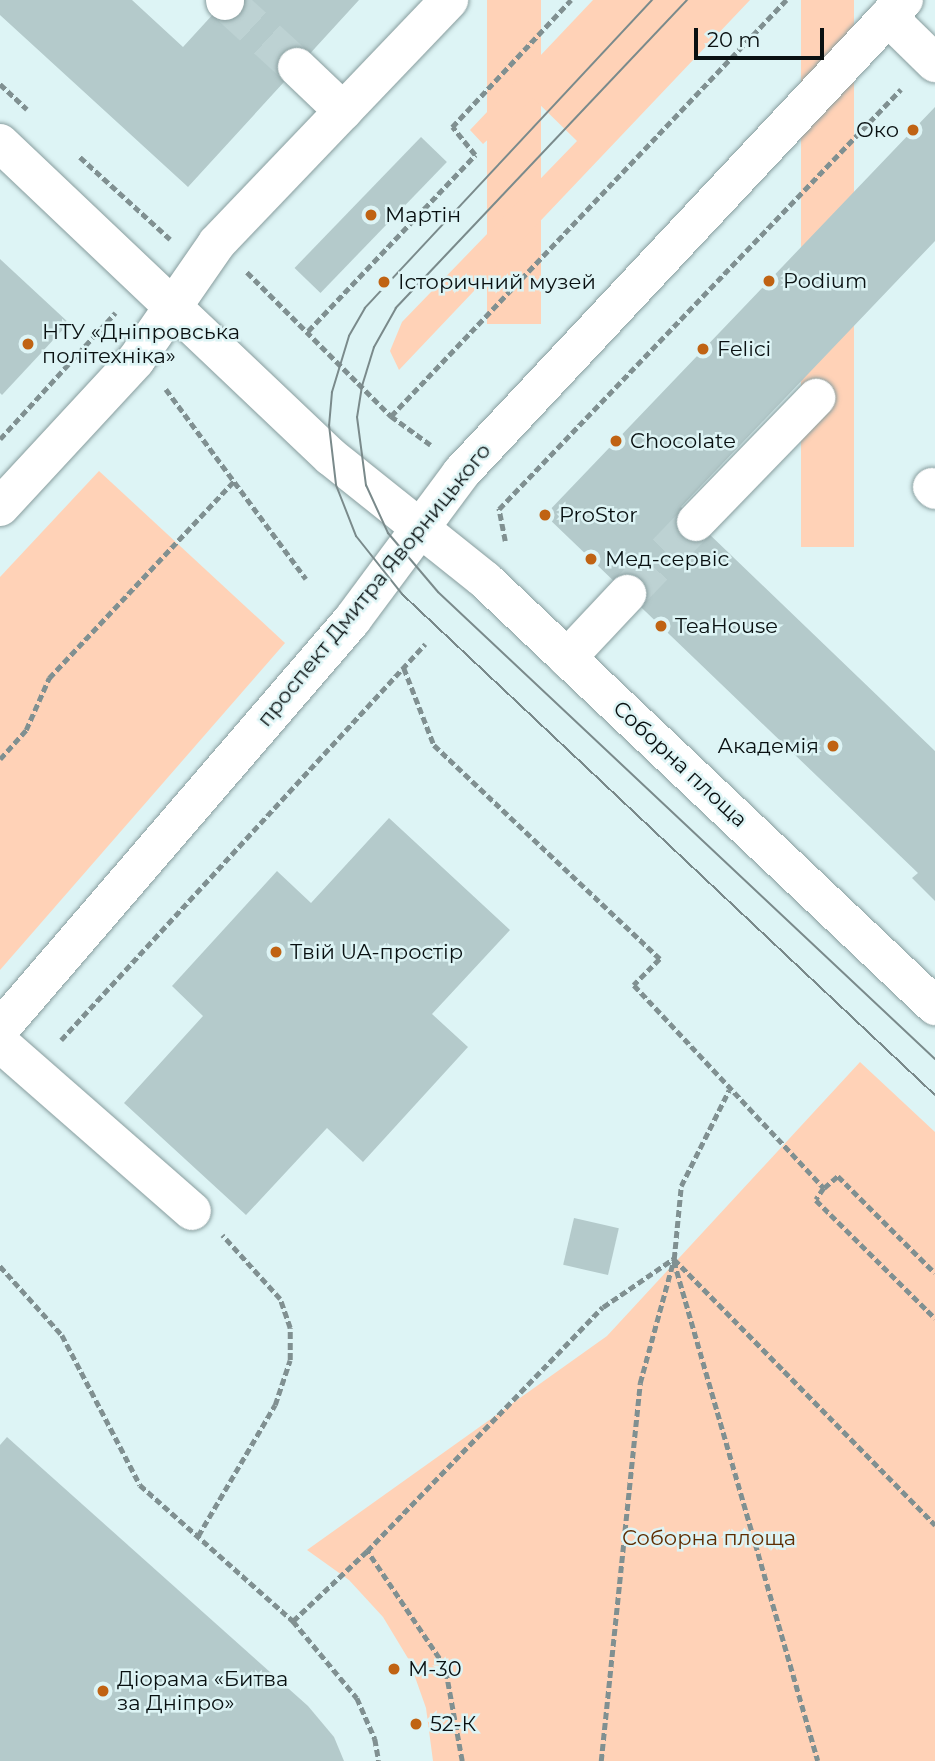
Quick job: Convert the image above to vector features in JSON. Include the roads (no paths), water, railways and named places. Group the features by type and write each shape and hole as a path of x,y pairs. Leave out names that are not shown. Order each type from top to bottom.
{"main road":[{"path":"0,507 136,360 217,243 449,0"},
{"path":"896,9 933,61"},
{"name":"проспект Дмитра Яворницького","path":"0,1029 352,620 461,473 896,9"},
{"path":"297,67 343,111"},
{"name":"Соборна площа","path":"0,143 331,457 485,580 935,1006"},
{"path":"696,522 816,398"},
{"path":"567,658 628,594"},
{"path":"0,1043 191,1211"}],"tunnel":[{"path":"225,1 297,67"},
{"path":"627,594 696,522"}],"tram line":[{"path":"652,0 365,308 349,336 332,392 329,425 336,485 356,536 402,594 935,1095"},
{"path":"687,0 396,308 374,347 362,386 357,417 366,485 388,533 438,592 935,1059"}],"place":[{"name":"Око","path":"913,130"},
{"name":"Мартін","path":"371,215"},
{"name":"Podium","path":"769,281"},
{"name":"Історичний музей","path":"384,282"},
{"name":"НТУ «Дніпровська політехніка»","path":"28,344"},
{"name":"Felici","path":"703,349"},
{"name":"Chocolate","path":"616,441"},
{"name":"ProStor","path":"545,515"},
{"name":"Мед-сервіс","path":"591,559"},
{"name":"TeaHouse","path":"661,626"},
{"name":"Академія","path":"833,746"},
{"name":"Твій UA-простір","path":"276,952"},
{"name":"М-30","path":"394,1669"},
{"name":"Діорама «Битва за Дніпро»","path":"103,1691"},
{"name":"52-К","path":"416,1724"}]}
